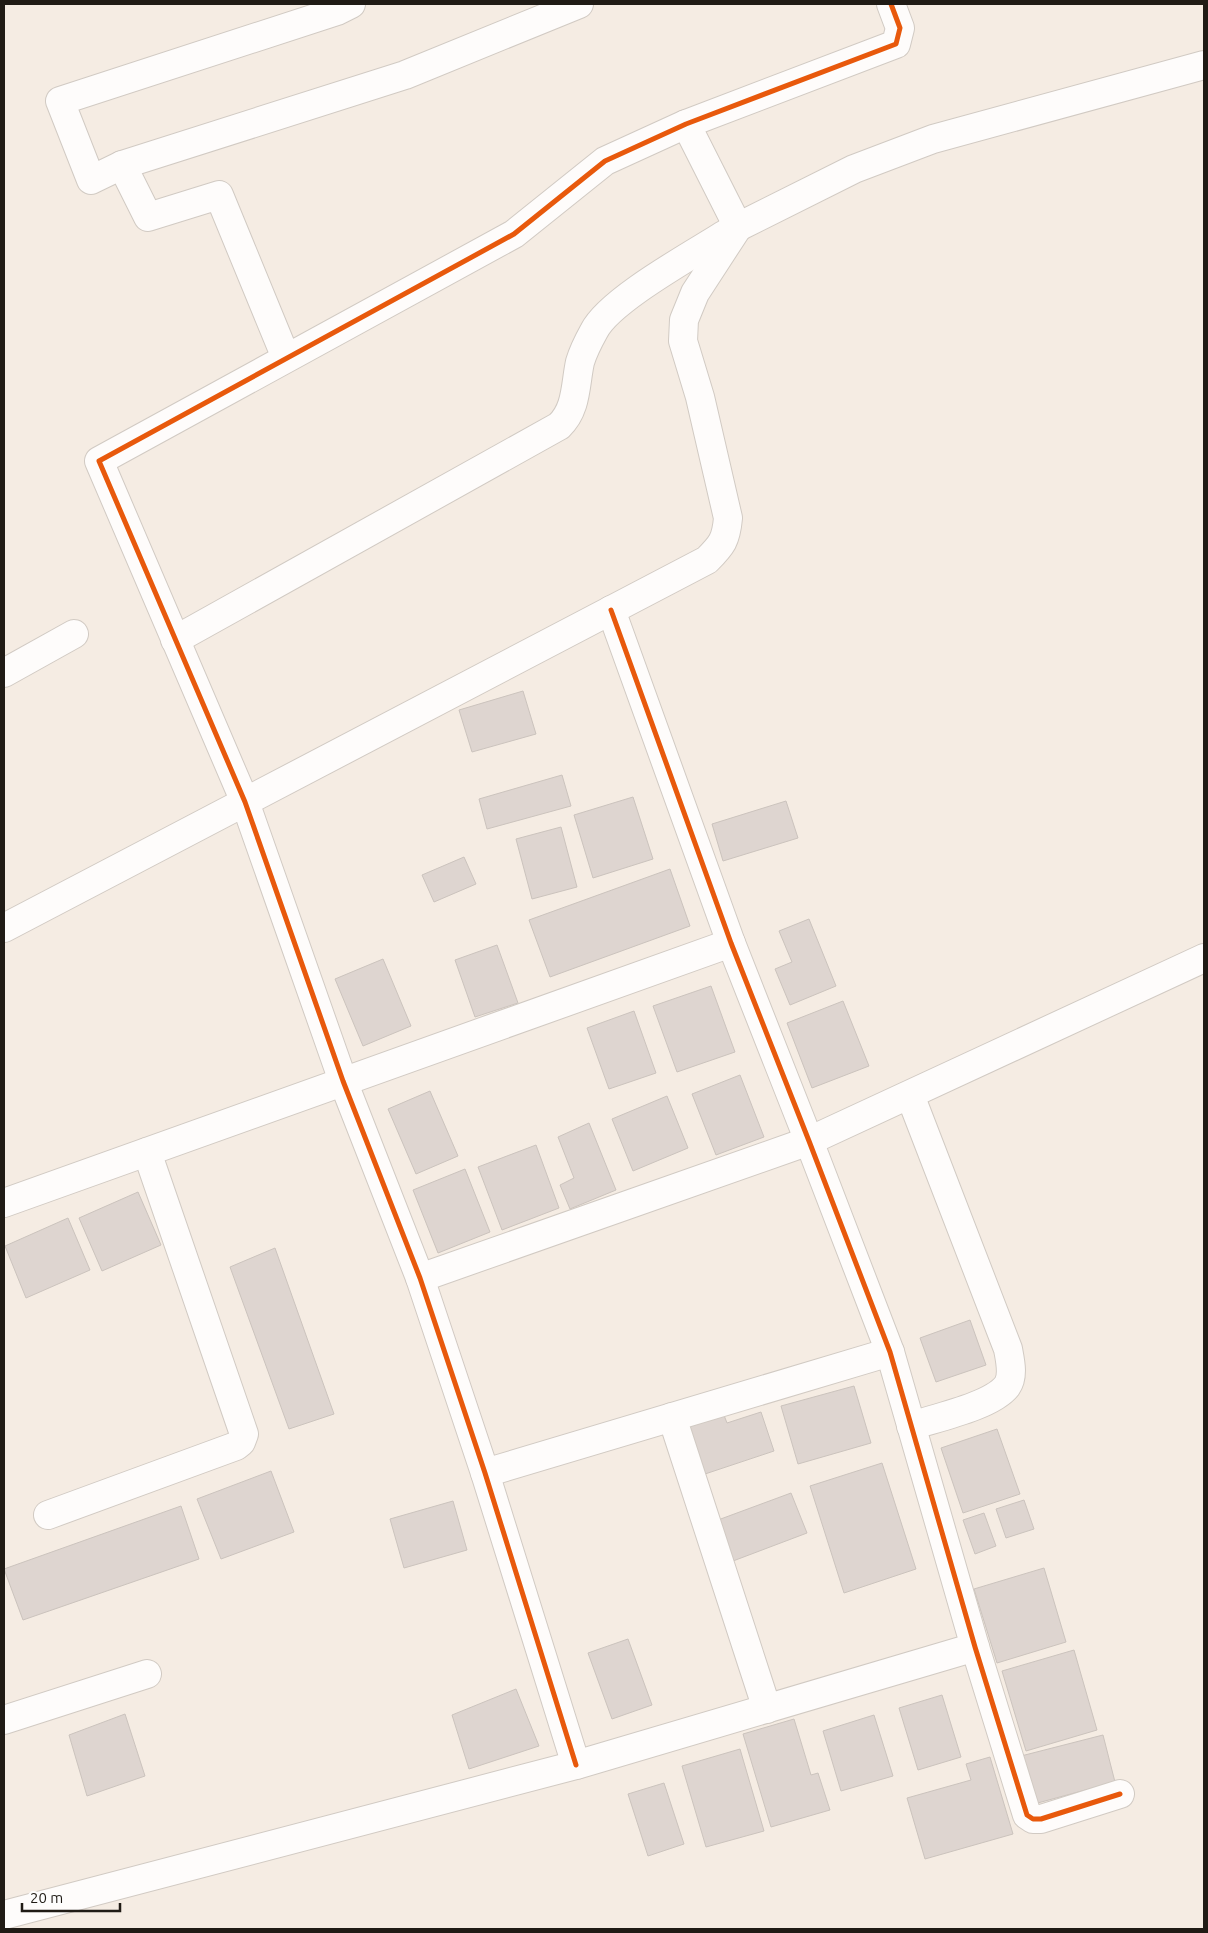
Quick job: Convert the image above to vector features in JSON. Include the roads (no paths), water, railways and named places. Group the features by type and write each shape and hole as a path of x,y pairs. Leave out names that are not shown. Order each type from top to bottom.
{"street":[{"path":"351,4 337,11 60,101 90,180 122,165 405,75 579,4"},
{"path":"576,1765 485,1473 420,1278 343,1081 245,802 99,461 514,234 606,161 686,124 896,44 900,28 890,4"},
{"path":"175,640 559,426 567,419 572,407 581,360 596,328 617,305 646,284 738,227 854,169 933,139 1204,65"},
{"path":"686,124 738,227"},
{"path":"122,165 148,217 219,195 286,358"},
{"path":"4,928 707,560 720,547 726,535 728,518 700,397 683,341 684,320 695,293 738,227"},
{"path":"611,610 731,943 890,1352 975,1647 1027,1815 1033,1819 1041,1819 1120,1794"},
{"path":"4,673 74,634"},
{"path":"4,1203 731,943"},
{"path":"420,1278 809,1141 1204,958"},
{"path":"910,1094 1008,1349 1011,1368 1008,1385 996,1396 972,1407 911,1426"},
{"path":"48,1515 236,1446 241,1442 244,1434 147,1152"},
{"path":"485,1473 890,1352"},
{"path":"672,1417 767,1709"},
{"path":"4,1915 576,1765 975,1647"},
{"path":"4,1720 147,1674"}]}
